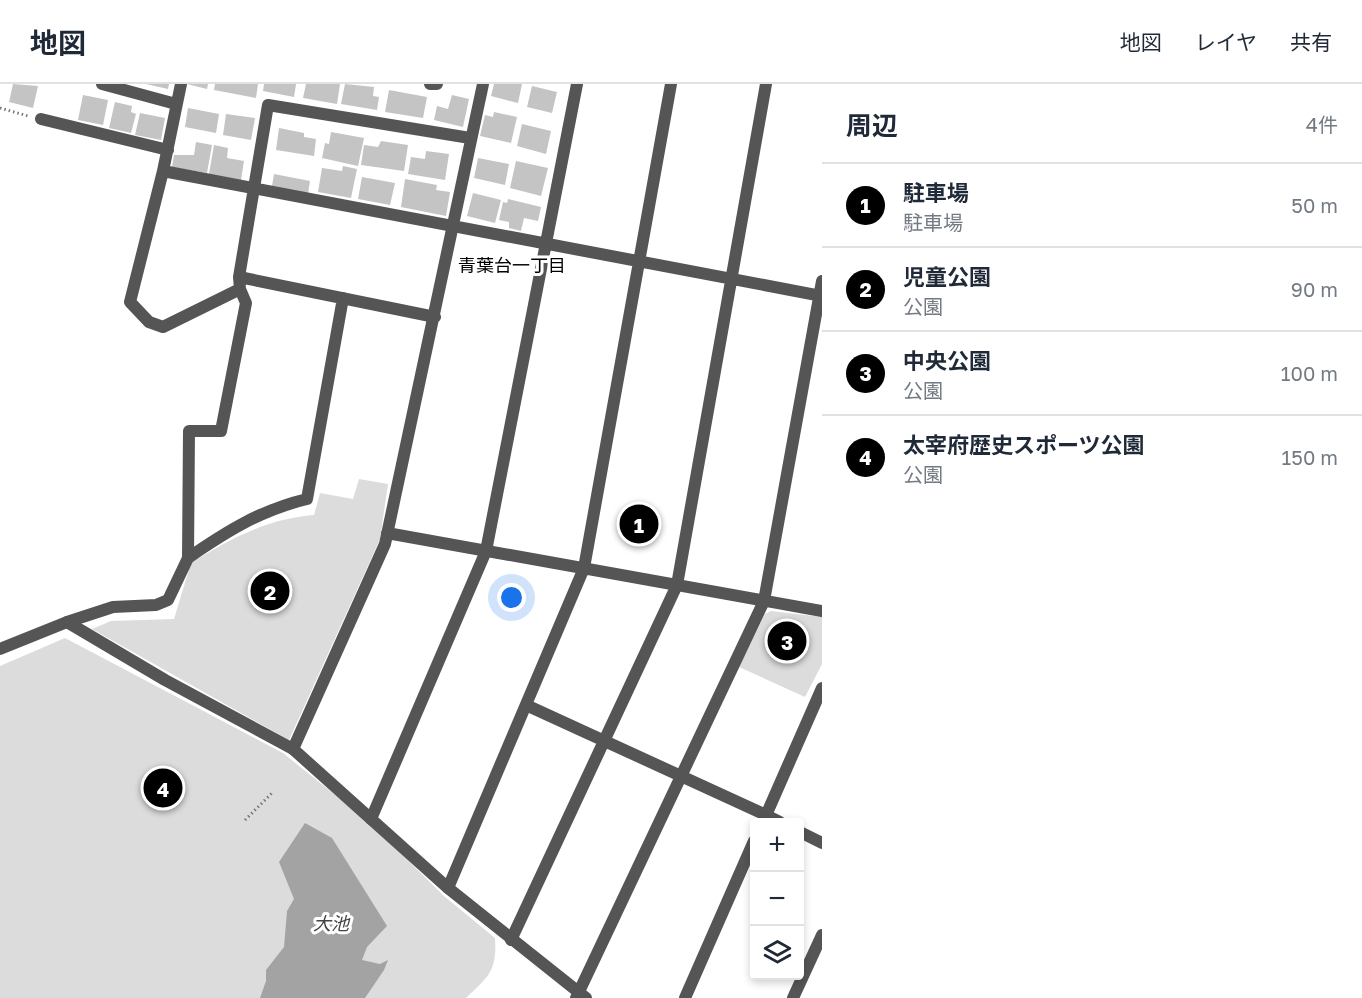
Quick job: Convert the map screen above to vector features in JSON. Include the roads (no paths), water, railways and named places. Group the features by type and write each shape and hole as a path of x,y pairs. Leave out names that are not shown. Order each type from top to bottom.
{"street":[{"path":"102,84 176,104"},
{"path":"181,84 168,150 130,302 148,322 163,327 240,283 343,298 435,317"},
{"path":"430,84 437,84"},
{"path":"293,749 381,553 387,532 435,317 470,138 483,84"},
{"path":"371,819 486,551 576,84"},
{"path":"448,888 584,568 671,84"},
{"path":"511,940 677,585 765,84"},
{"path":"0,650 67,621 113,607 164,604 168,600 188,558 189,431 221,431 246,303 240,283 268,105 470,138"},
{"path":"41,119 168,150"},
{"path":"163,171 821,296"},
{"path":"67,621 165,680 293,749 448,888 581,996 680,776 764,601 822,281"},
{"path":"188,558 254,515 307,499 343,298"},
{"path":"387,532 822,611"},
{"path":"764,818 822,688"},
{"path":"526,705 680,776 762,818"},
{"path":"804,834 822,843"},
{"path":"686,998 750,850"},
{"path":"793,998 822,935"}],"water":[{"name":"大池","path":"305,823 332,838 387,926 367,947 362,960 380,964 388,960 365,998 260,998 266,981 266,970 284,947 287,911 294,899 279,862"}],"place":[{"name":"駐車場","path":"639,524"},
{"name":"児童公園","path":"270,591"},
{"name":"中央公園","path":"787,641"},
{"name":"太宰府歴史スポーツ公園","path":"163,788"}],"district":[{"name":"青葉台一丁目","path":"512,265"}]}
